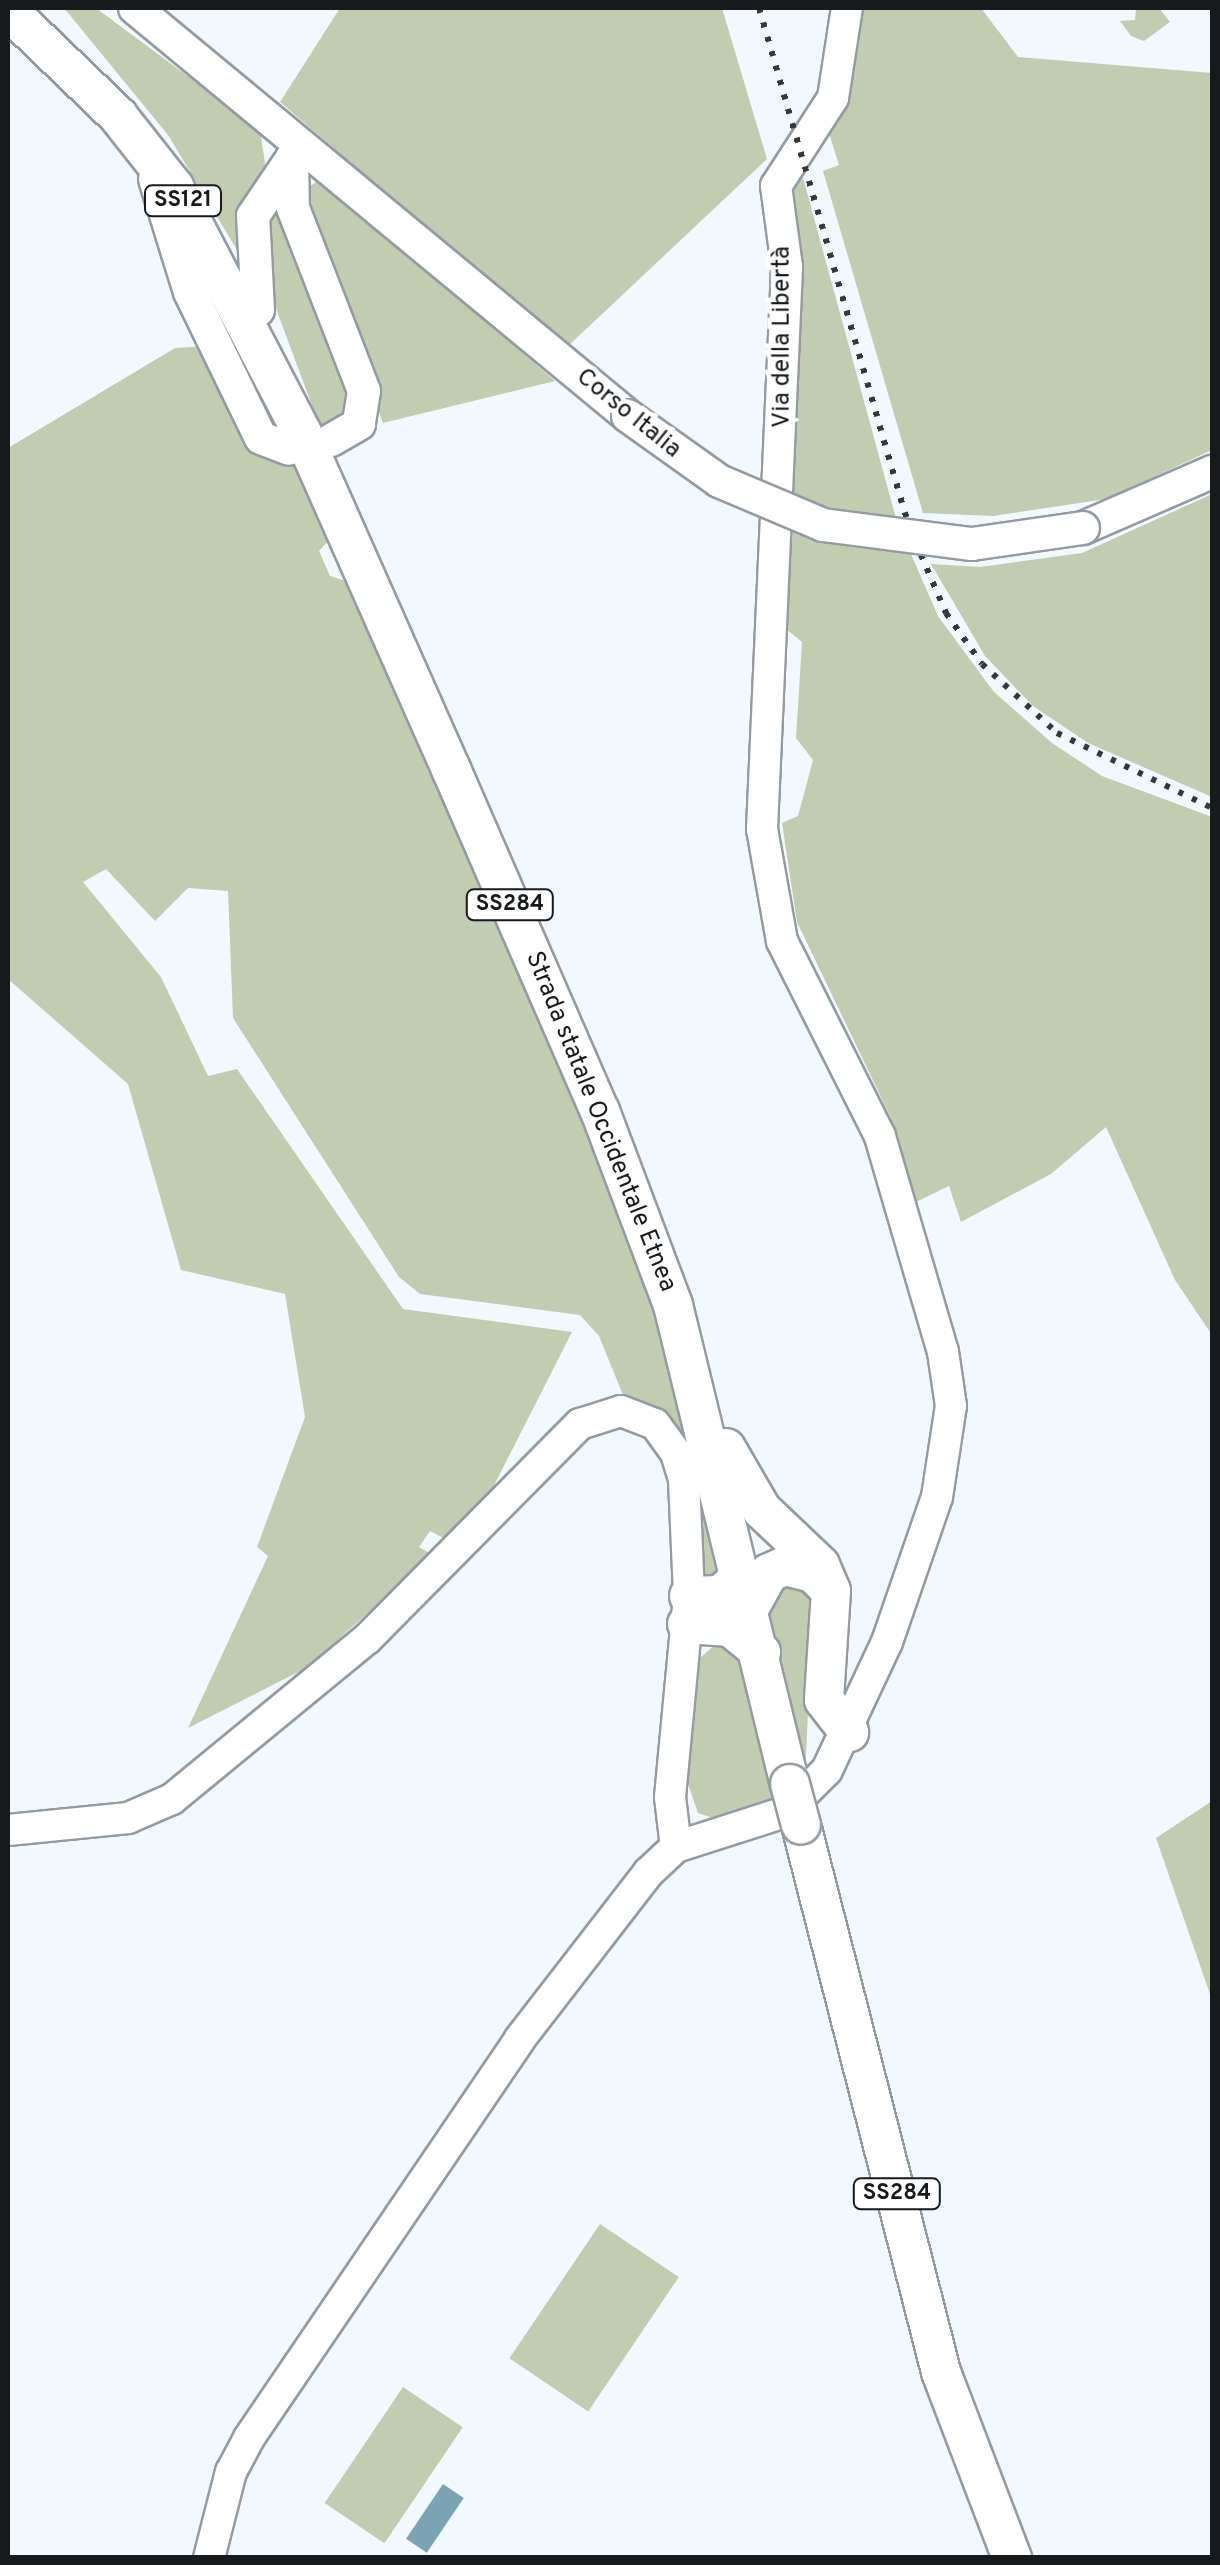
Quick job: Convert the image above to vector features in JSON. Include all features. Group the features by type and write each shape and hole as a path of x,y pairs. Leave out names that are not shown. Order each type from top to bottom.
{"main road":[{"name":"SS121","path":"42,8 179,170 258,310 307,441"},
{"name":"Corso Italia","path":"130,9 230,85 298,151 628,416 719,482 823,525 934,544 1083,528 1212,472"},
{"name":"SS121","path":"8,14 118,116 174,187 307,441"},
{"path":"258,310 253,216 298,151"},
{"path":"298,151 293,208 364,391 358,424 307,441"},
{"name":"Strada statale Occidentale Etnea","path":"307,441 600,1111 696,1385 790,1784 942,2372 1012,2558"},
{"path":"696,1385 747,1489 820,1565 831,1591 824,1700 849,1732"},
{"path":"688,1610 720,1595 746,1591 785,1566 812,1573 831,1591"},
{"path":"688,1610 730,1627 760,1652"}],"street":[{"name":"Via della Libertà","path":"676,1847 785,1812 817,1784 849,1732 937,1497 950,1378 880,1136 782,941 762,829 787,266 776,186 833,98 848,8"},
{"path":"8,1830 128,1818 172,1798 367,1639 562,1441 602,1414 641,1416 676,1453 688,1610 670,1797 676,1847 519,2040 249,2438 231,2472 209,2558"}],"green space":[{"path":"64,8 96,8 260,130 266,170 240,255 168,135"},
{"path":"340,8 722,8 767,159 566,348 280,102"},
{"path":"863,8 981,8 1018,57 1212,73 1212,450 1106,499 993,516 923,513 823,171 839,165 827,127"},
{"path":"1136,8 1159,8 1170,22 1144,41 1131,36 1120,21 1135,20"},
{"path":"799,163 897,522 938,616 994,692 1052,743 1102,776 1212,817 1212,1335 1175,1280 1106,1127 1051,1174 961,1222 949,1186 916,1202 891,1118 797,922 782,823 798,816 813,760 796,738 802,642 786,629 799,269 791,192"},
{"path":"321,179 555,381 383,423 299,193"},
{"path":"274,193 357,402 323,435 259,263"},
{"path":"207,346 254,447 263,457 295,458 330,539 319,551 330,576 352,583 584,1117 653,1311 721,1570 711,1579 700,1570 681,1436 654,1405 623,1395 599,1336 580,1315 420,1294 399,1277 233,1018 228,891 188,888 155,921 106,869 83,882 161,977 208,1076 237,1069 403,1309 572,1332 481,1511 449,1541 430,1531 419,1547 433,1555 306,1668 188,1728 268,1556 257,1547 305,1417 285,1294 181,1270 128,1084 8,979 8,448 175,348"},
{"path":"1212,494 1212,797 1088,743 1033,706 985,656 931,564 980,567 1082,553"},
{"path":"776,1584 814,1585 805,1776 768,1613"},
{"path":"719,1641 740,1651 777,1803 722,1821 698,1813 687,1781 700,1658"},
{"path":"1212,1801 1212,2000 1156,1838"},
{"path":"600,2224 679,2277 588,2411 509,2358"},
{"path":"403,2387 463,2427 384,2543 325,2503"}],"water":[{"path":"443,2484 464,2498 427,2553 406,2539"}],"railway":[{"path":"759,8 909,527 946,613 982,664 1057,733 1212,808"}]}
